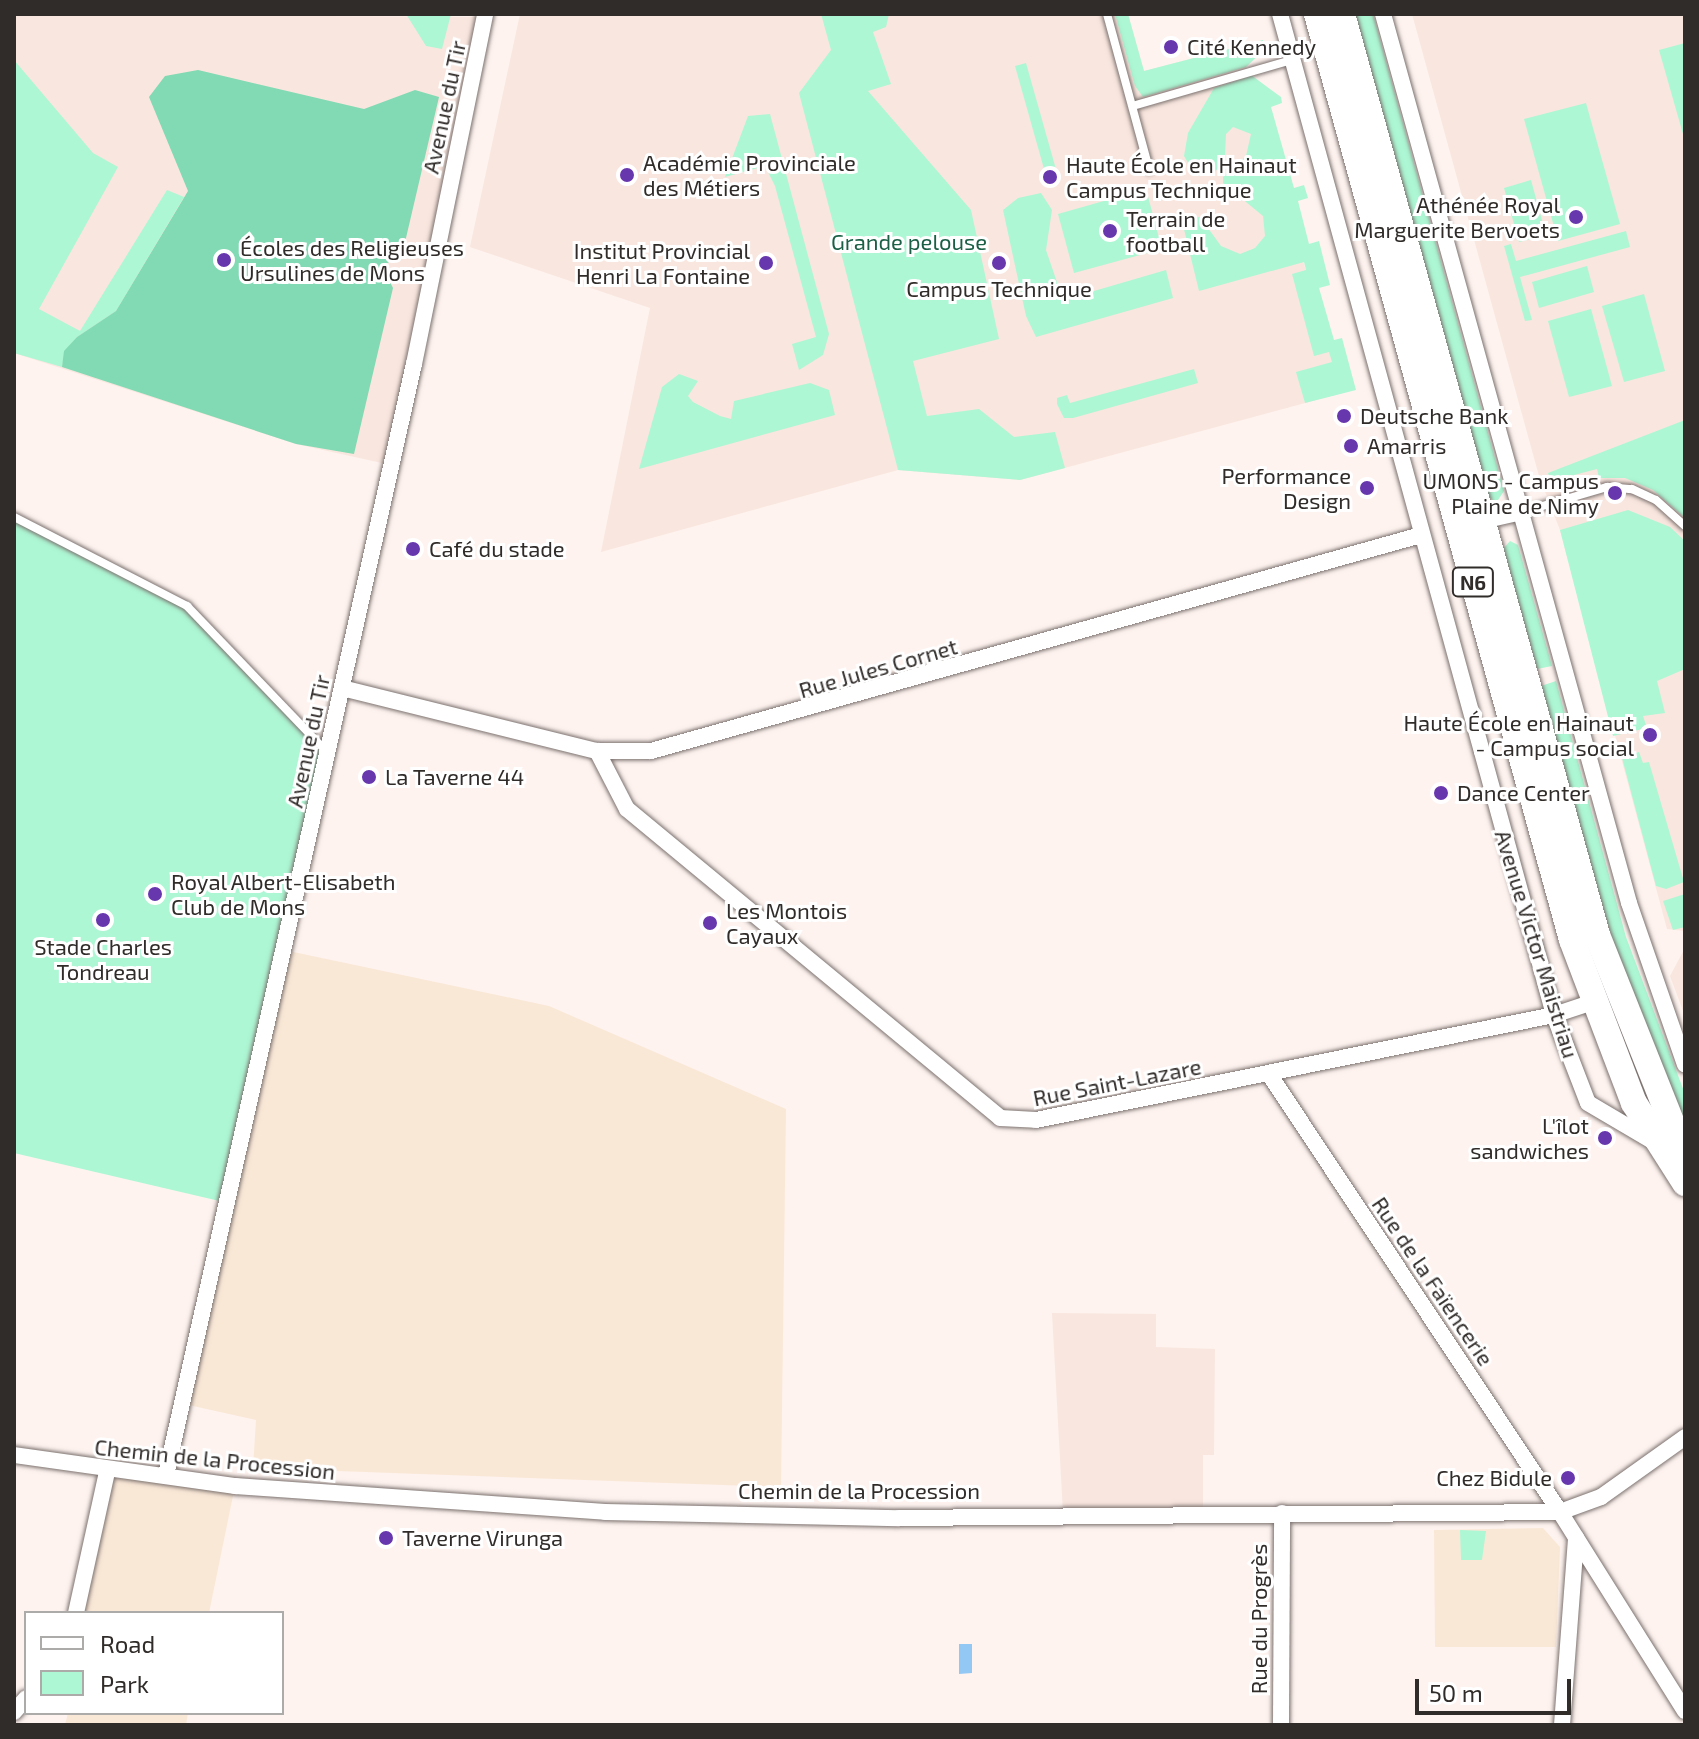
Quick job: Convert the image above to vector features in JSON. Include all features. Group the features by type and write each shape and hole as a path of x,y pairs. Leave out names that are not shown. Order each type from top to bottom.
{"main road":[{"name":"Avenue Victor Maistriau","path":"1317,14 1593,1002 1654,1142 1685,1183"},
{"name":"N6","path":"1342,14 1597,935 1685,1156"}],"street":[{"name":"Avenue du Tir","path":"166,1475 328,753 485,14"},
{"name":"Avenue Victor Maistriau","path":"1280,14 1554,1015 1588,1103 1654,1142"},
{"path":"1383,14 1629,903 1685,1065"},
{"path":"1482,521 1522,512"},
{"name":"Rue Jules Cornet","path":"342,688 597,751 651,751 747,728 1421,535"},
{"name":"Rue Saint-Lazare","path":"597,751 627,809 1000,1118 1021,1123 1554,1015 1593,1002"},
{"name":"Rue de la Faïencerie","path":"1269,1074 1560,1512 1685,1711"},
{"name":"Chemin de la Procession","path":"14,1455 107,1472 166,1475 462,1506 605,1512 899,1518 1560,1512 1601,1497 1685,1437"},
{"path":"76,1611 107,1472"},
{"name":"Rue du Progrès","path":"1281,1725 1282,1513"},
{"path":"1562,1725 1576,1538"}],"lane":[{"path":"1107,14 1136,105 1149,169"},
{"path":"1136,105 1292,60"},
{"path":"1522,512 1607,487 1632,489 1656,500 1685,526"},
{"path":"14,517 187,606 328,753"}],"shaded area":[{"name":"Écoles des Religieuses Ursulines de Mons","path":"14,14 485,17 391,465 296,444 14,353"},
{"path":"520,14 1128,14 1144,71 1240,46 1342,393 1020,480 898,470 601,552 650,308 470,247"},
{"name":"Athénée Royal Marguerite Bervoets","path":"1412,14 1685,14 1685,931 1667,929 1560,530 1539,476"},
{"path":"1685,948 1685,1016 1670,976"},
{"path":"284,950 549,1006 786,1109 781,1487 253,1468 256,1420 184,1404"},
{"path":"1052,1313 1156,1314 1156,1347 1215,1349 1214,1455 1203,1455 1203,1512 1063,1513"},
{"path":"107,1472 235,1486 209,1611 76,1611"},
{"path":"1543,1528 1560,1547 1556,1647 1435,1647 1434,1530"},
{"path":"68,1715 188,1715 186,1725 65,1725"}],"green space":[{"path":"406,14 451,14 442,49 426,46"},
{"name":"Grande pelouse","path":"821,14 889,14 886,27 873,32 891,84 868,91 971,210 999,339 913,361 927,416 979,409 1014,437 1055,432 1065,468 1020,480 898,470 799,93 831,50"},
{"path":"1115,14 1128,14 1144,71 1263,40 1263,51 1246,67 1143,97 1135,86"},
{"path":"1353,14 1373,14 1504,491 1496,503 1487,495"},
{"path":"1685,43 1685,141 1659,50"},
{"path":"14,60 93,153 118,167 39,309 80,331 167,190 184,197 116,311 77,337 65,351 62,367 14,353"},
{"path":"1026,63 1059,180 1048,183 1015,66"},
{"path":"198,70 364,109 415,90 439,97 402,255 382,266 393,288 354,454 296,444 62,367 64,351 77,337 116,311 188,191 149,97 165,76"},
{"path":"1247,72 1281,97 1282,103 1271,107 1294,188 1304,185 1308,198 1298,201 1309,244 1319,241 1330,285 1319,288 1334,340 1342,338 1356,390 1305,403 1296,372 1332,362 1329,352 1314,356 1292,274 1306,270 1304,262 1199,291 1183,225 1189,218 1200,217 1221,246 1240,254 1255,248 1265,236 1263,216 1223,183 1223,177 1246,156 1251,134 1233,127 1226,134 1225,156 1214,174 1196,176 1184,156 1188,133 1214,88 1248,77"},
{"path":"1586,103 1620,224 1558,241 1524,119"},
{"path":"770,114 829,334 823,355 799,370 792,344 816,337 775,186 765,166 725,177 748,116"},
{"path":"1531,180 1546,235 1519,242 1504,188"},
{"name":"Terrain de football","path":"1146,189 1162,249 1074,273 1058,214"},
{"path":"1041,193 1052,210 1046,250 1060,291 1094,291 1166,270 1173,298 1036,337 1026,316 1003,210 1018,198"},
{"path":"1626,231 1630,247 1520,277 1532,320 1525,321 1504,246 1511,244 1516,261"},
{"path":"1587,266 1594,292 1539,308 1532,282"},
{"path":"1644,294 1665,371 1624,382 1602,306"},
{"path":"1591,309 1612,386 1569,397 1548,321"},
{"path":"1194,369 1198,383 1073,418 1064,418 1057,404 1057,398 1067,395 1070,403"},
{"path":"679,374 698,381 688,396 693,402 731,419 734,401 810,383 829,390 835,415 639,469 662,387"},
{"path":"1685,420 1685,518 1653,490 1625,478 1599,478 1597,469 1551,481 1548,473"},
{"name":"Haute École en Hainaut - Campus social","path":"1628,510 1670,527 1685,541 1685,669 1657,681 1665,713 1643,716 1647,728 1613,736 1560,530"},
{"name":"Royal Albert-Elisabeth Club de Mons","path":"14,516 187,606 328,753 228,1203 14,1153"},
{"path":"1510,541 1518,545 1552,666 1537,669 1503,549"},
{"path":"1556,681 1626,937 1685,1094 1685,1127 1624,979 1594,877 1541,686"},
{"path":"1639,752 1643,763 1649,762 1684,882 1666,889 1656,886 1622,758"},
{"path":"1685,894 1685,927 1673,930 1663,901"},
{"path":"1460,1530 1486,1531 1482,1560 1461,1560"}],"water":[{"path":"959,1644 972,1644 972,1673 959,1674"}],"place":[{"name":"Cité Kennedy","path":"1171,47"},
{"name":"Académie Provinciale des Métiers","path":"627,175"},
{"name":"Haute École en Hainaut Campus Technique","path":"1050,177"},
{"name":"Athénée Royal Marguerite Bervoets","path":"1576,217"},
{"name":"Terrain de football","path":"1110,231"},
{"name":"Écoles des Religieuses Ursulines de Mons","path":"224,260"},
{"name":"Institut Provincial Henri La Fontaine","path":"766,263"},
{"name":"Campus Technique","path":"999,263"},
{"name":"Deutsche Bank","path":"1344,416"},
{"name":"Amarris","path":"1351,446"},
{"name":"Performance Design","path":"1367,488"},
{"name":"UMONS - Campus Plaine de Nimy","path":"1615,493"},
{"name":"Café du stade","path":"413,549"},
{"name":"Haute École en Hainaut - Campus social","path":"1650,735"},
{"name":"La Taverne 44","path":"369,777"},
{"name":"Dance Center","path":"1441,793"},
{"name":"Royal Albert-Elisabeth Club de Mons","path":"155,894"},
{"name":"Stade Charles Tondreau","path":"103,920"},
{"name":"Les Montois Cayaux","path":"710,923"},
{"name":"L'îlot sandwiches","path":"1605,1138"},
{"name":"Chez Bidule","path":"1568,1478"},
{"name":"Taverne Virunga","path":"386,1538"}]}
